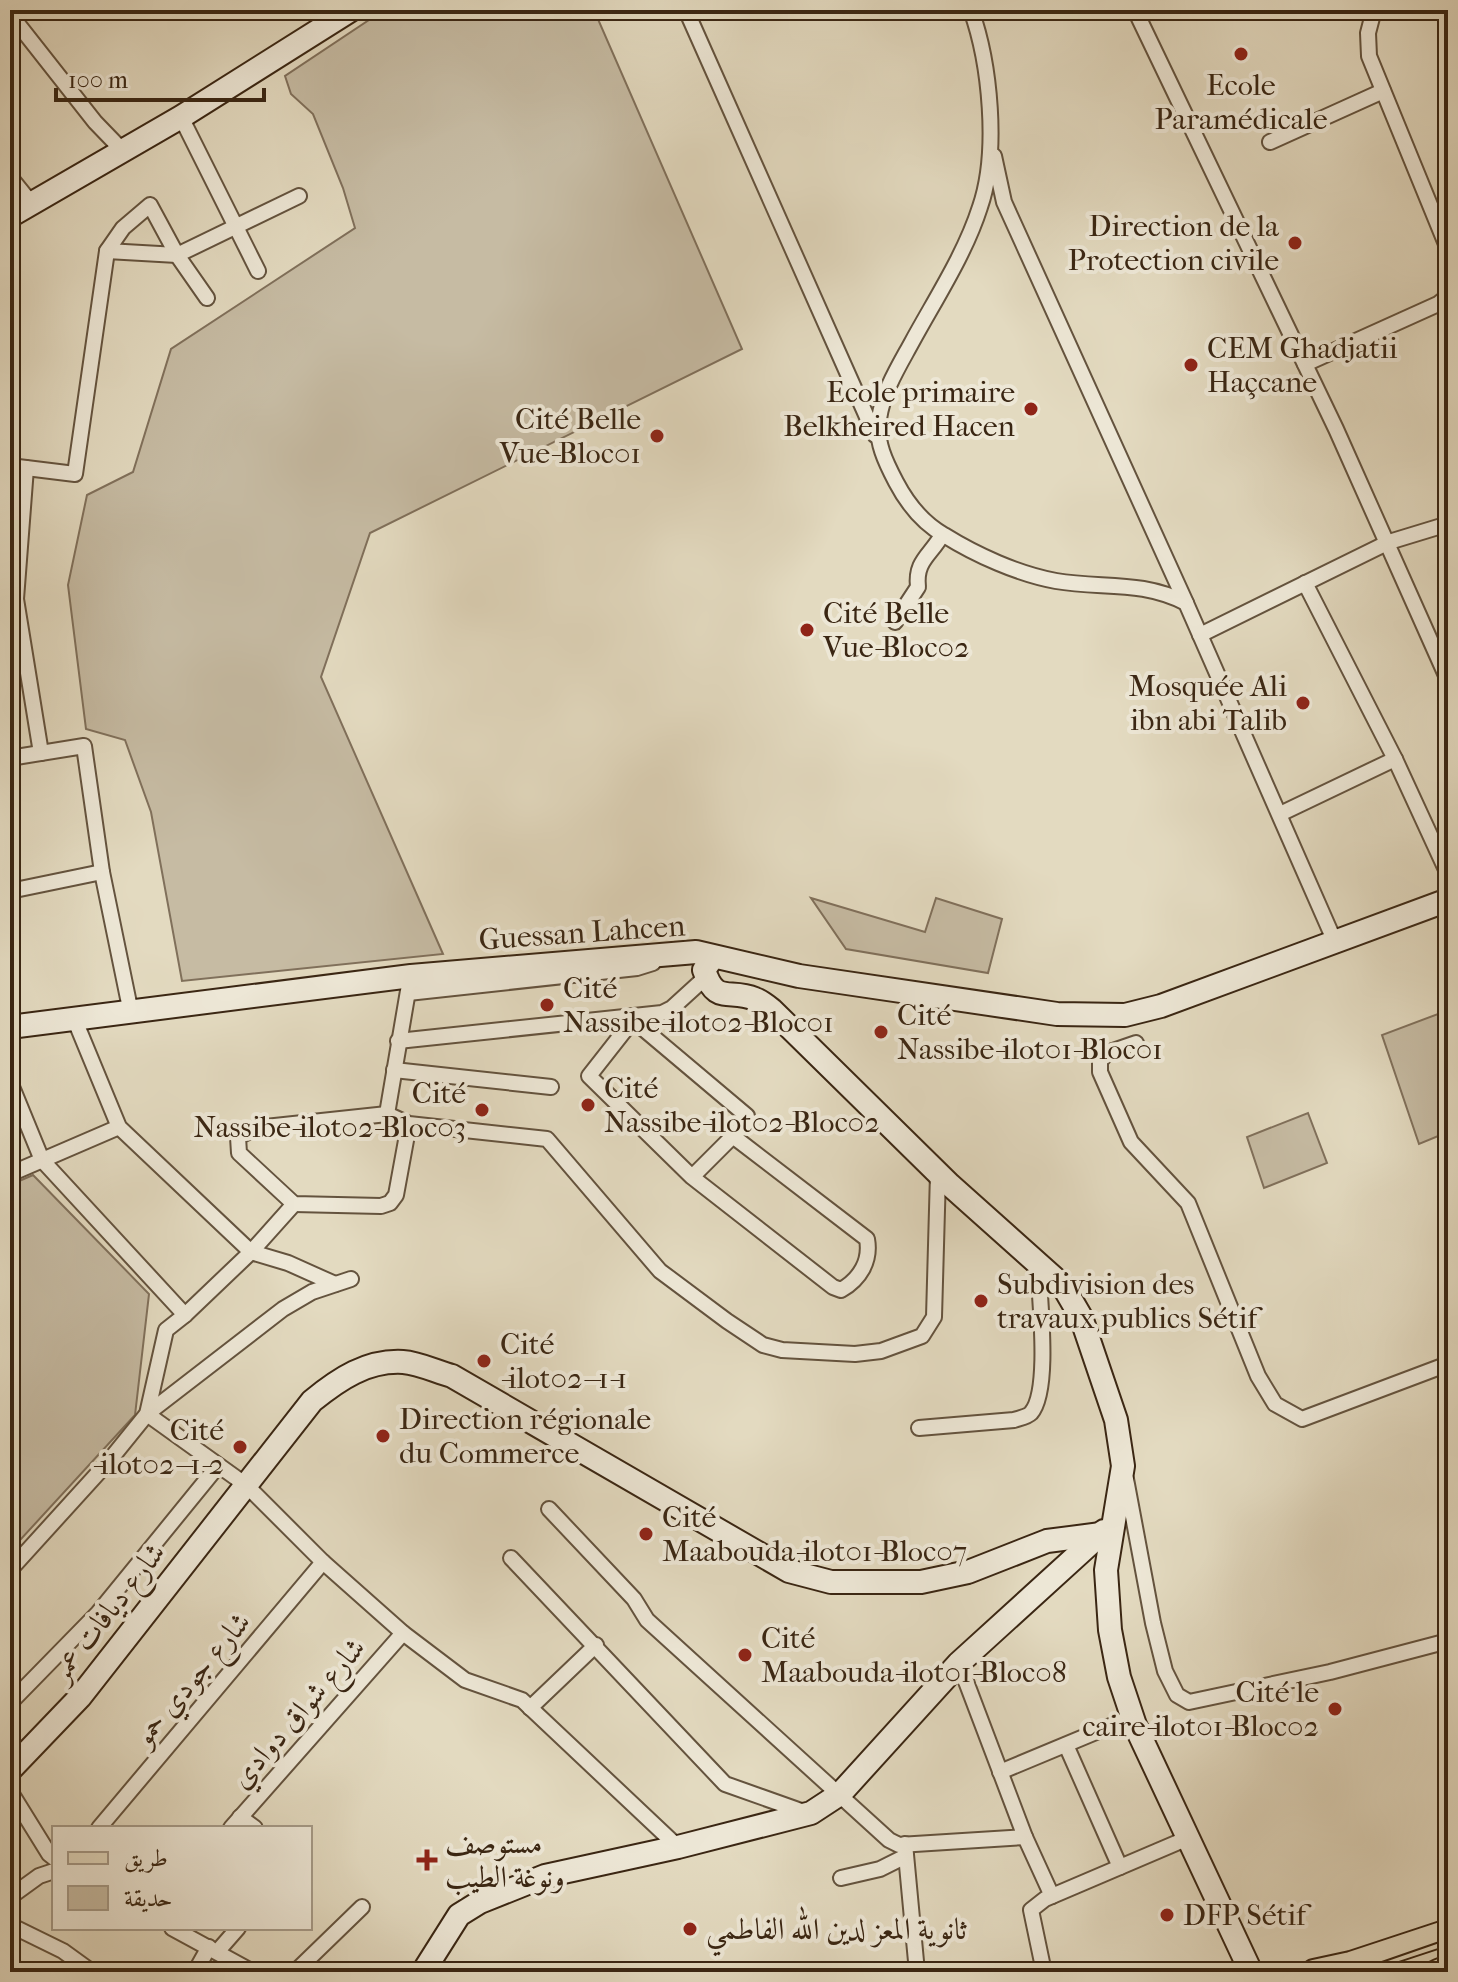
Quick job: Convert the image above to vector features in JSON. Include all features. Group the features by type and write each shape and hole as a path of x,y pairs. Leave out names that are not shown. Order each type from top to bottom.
{"main road":[{"path":"1314,1972 1351,1964 1448,1932"},
{"path":"1438,1972 1448,1968"}],"street":[{"path":"10,177 16,216 351,10"},
{"path":"686,10 879,442 888,469 918,515 942,535 1028,573 1055,581 1146,588 1165,592 1186,603"},
{"path":"971,10 981,37 991,144 1004,202 1186,603 1335,942"},
{"path":"1135,10 1389,542 1448,680"},
{"path":"1374,10 1368,33 1369,56 1448,249"},
{"path":"10,14 95,122 123,151"},
{"path":"1270,142 1383,91"},
{"path":"181,117 258,271"},
{"path":"879,442 878,420 886,393 962,252 980,208 987,184 991,144"},
{"path":"107,251 177,255 299,196"},
{"path":"10,466 75,474 107,251 123,228 150,205 177,255 207,298"},
{"path":"1305,364 1438,304 1448,296"},
{"path":"26,468 16,599 41,753"},
{"path":"1200,635 1389,542 1448,524"},
{"path":"895,622 918,587 916,574 919,565 933,552 942,535"},
{"path":"1305,583 1395,759 1448,874"},
{"path":"10,758 84,746 102,872 131,1013"},
{"path":"1280,814 1395,759"},
{"path":"10,891 102,872"},
{"name":"Guessan Lahcen","path":"10,1027 696,952 709,967 1057,1014 1125,1015 1161,1006 1448,900"},
{"path":"398,1041 662,1013 672,1008 709,967"},
{"path":"709,967 710,987 722,995 754,998 772,1010 938,1174 1063,1286 1081,1317 1116,1420 1153,1623 1165,1671 1177,1695 1189,1702 1330,1672 1448,1641"},
{"path":"387,1114 409,984"},
{"path":"74,1018 119,1127 251,1252 288,1263 335,1284"},
{"path":"634,1018 743,1111 747,1122 692,1177"},
{"path":"634,1018 589,1076 692,1177 833,1287 841,1290 850,1285 866,1264 869,1250 867,1239 734,1137"},
{"path":"1136,1043 1107,1053 1100,1061 1100,1072 1131,1142 1188,1203 1239,1335 1275,1404 1302,1419 1448,1364"},
{"path":"394,1070 551,1087"},
{"path":"10,1082 42,1160 185,1315"},
{"path":"409,1124 396,1195 390,1203 381,1206 294,1204 239,1153 238,1137 256,1128 387,1114 409,1124 547,1139 660,1271 763,1345 782,1350 855,1354 881,1351 922,1336 934,1317 938,1174"},
{"path":"10,1174 119,1127"},
{"path":"147,1414 166,1330 251,1252 294,1204"},
{"path":"919,1428 1029,1416 1036,1405 1043,1376 1038,1263"},
{"path":"10,1570 109,1461 147,1414 283,1309 312,1292 351,1279"},
{"name":"شارع ديافات عمر","path":"10,1770 80,1697 312,1401 335,1382 369,1367 405,1362 452,1376 789,1571 831,1582 921,1582 968,1572 1047,1541 1108,1527"},
{"path":"147,1414 246,1485 323,1562 403,1633 465,1680 522,1700 678,1847"},
{"path":"1123,1466 1108,1527 1106,1570 1110,1630 1119,1677 1132,1717 1251,1972"},
{"path":"10,1703 98,1613 217,1467"},
{"path":"549,1509 634,1599 647,1620 889,1840 906,1850 917,1972"},
{"path":"423,1972 459,1915 480,1902 545,1876 678,1847 811,1813 840,1794 959,1663 1108,1527"},
{"path":"511,1558 725,1784 789,1809 811,1813"},
{"name":"شارع جودي حمو","path":"101,1826 323,1562"},
{"name":"شارع شواق دوادي","path":"236,1823 403,1633"},
{"path":"530,1708 596,1645"},
{"path":"959,1663 1025,1837 1052,1896"},
{"path":"1000,1772 1132,1717"},
{"path":"1066,1745 1120,1867"},
{"path":"10,1791 52,1856"},
{"path":"841,1878 880,1869 906,1850 1025,1837"},
{"path":"1044,1972 1031,1910 1052,1896 1188,1838"},
{"path":"10,1897 39,1876 52,1872"},
{"path":"295,1972 362,1907"},
{"path":"10,1925 63,1951 92,1972"},
{"path":"176,1930 253,1972"},
{"path":"195,1972 213,1949 236,1930"}],"green space":[{"path":"384,10 594,10 742,349 370,533 321,677 443,954 182,981 151,812 125,740 86,729 68,585 87,495 133,472 171,349 355,228 343,188 313,114 291,94 285,76"},
{"path":"811,898 925,932 936,898 1002,919 988,973 846,949"},
{"path":"1446,1011 1448,1132 1419,1144 1382,1035"},
{"path":"1308,1113 1327,1163 1264,1188 1247,1137"},
{"path":"33,1175 149,1294 135,1415 10,1551 10,1185"}],"tram line":[{"path":"1353,1972 1448,1939"},
{"path":"1416,1972 1448,1957"}],"place":[{"name":"Ecole Paramédicale","path":"1241,54"},
{"name":"Direction de la Protection civile","path":"1295,243"},
{"name":"CEM Ghadjatii Haçcane","path":"1191,365"},
{"name":"Ecole primaire Belkheired Hacen","path":"1031,409"},
{"name":"Cité Belle Vue-Bloc01","path":"657,436"},
{"name":"Cité Belle Vue-Bloc02","path":"807,630"},
{"name":"Mosquée Ali ibn abi Talib","path":"1303,703"},
{"name":"Cité Nassibe-ilot02-Bloc01","path":"547,1005"},
{"name":"Cité Nassibe-ilot01-Bloc01","path":"881,1032"},
{"name":"Cité Nassibe-ilot02-Bloc02","path":"588,1105"},
{"name":"Cité Nassibe-ilot02-Bloc03","path":"482,1110"},
{"name":"Subdivision des travaux publics Sétif","path":"981,1301"},
{"name":"Cité -ilot02--1-1","path":"484,1361"},
{"name":"Direction régionale du Commerce","path":"383,1436"},
{"name":"Cité -ilot02--1-2","path":"240,1447"},
{"name":"Cité Maabouda-ilot01-Bloc07","path":"646,1534"},
{"name":"Cité Maabouda-ilot01-Bloc08","path":"745,1655"},
{"name":"Cité le caire-ilot01-Bloc02","path":"1335,1709"},
{"name":"مستوصف ونوغة الطيب","path":"427,1860"},
{"name":"DFP Sétif","path":"1167,1915"},
{"name":"ثانوية المعز لدين الله الفاطمي","path":"690,1929"}]}
